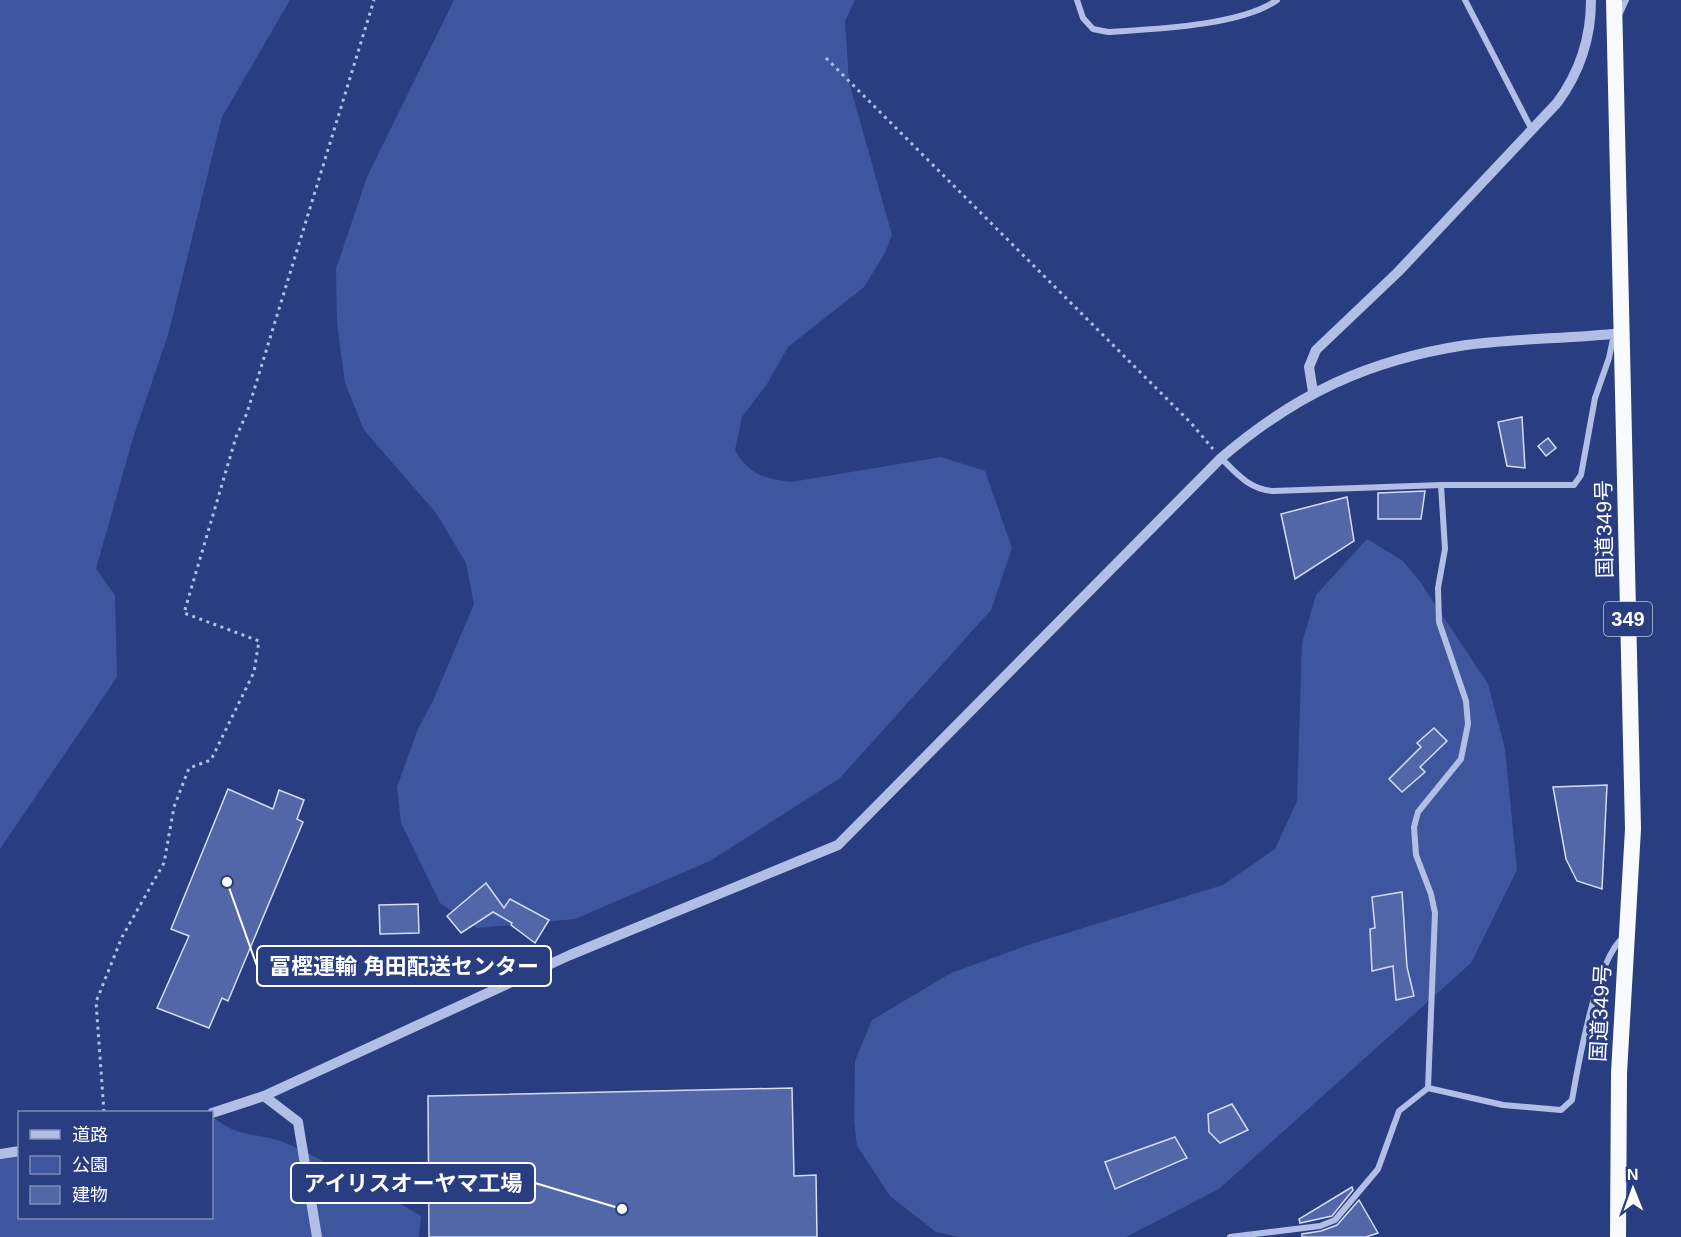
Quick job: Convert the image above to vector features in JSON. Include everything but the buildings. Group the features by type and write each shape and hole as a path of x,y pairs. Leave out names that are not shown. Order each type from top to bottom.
{"highway":[{"name":"国道349号","path":"1614,8 1618,333 1633,830 1619,1073 1618,1237"}],"street":[{"path":"1077,0 1083,18 1093,29 1108,32 1226,19 1263,10 1277,0"},
{"path":"1465,0 1532,131"},
{"path":"1313,392 1309,367 1316,350 1398,272 1532,131 1574,81 1589,36 1591,0"},
{"path":"1614,8 1621,12 1626,0"},
{"path":"213,1113 264,1095 570,955 838,845 1221,458 1260,424 1313,392 1349,376 1431,352 1468,345 1618,333 1595,398 1580,481 1567,487 1441,485 1257,490 1221,458"},
{"path":"1230,1237 1320,1226 1335,1220 1378,1169 1399,1111 1428,1088 1435,913 1431,894 1416,855 1414,827 1418,812 1461,759 1468,724 1466,701 1439,622 1438,588 1446,549 1441,485"},
{"path":"1428,1088 1503,1105 1561,1110 1566,1107 1572,1100 1583,1040 1600,982 1617,943 1627,935"},
{"path":"264,1095 298,1122 317,1237"},
{"path":"0,1154 18,1151"}],"path":[{"path":"104,1111 96,1002 122,937 164,863 174,807 189,768 212,760 254,672 259,641 184,613 236,437 247,413 374,0"},
{"path":"826,58 1191,423 1221,458"}],"green space":[{"path":"0,0 290,0 222,117 168,335 133,438 96,569 115,595 117,677 0,849"},
{"path":"454,0 855,0 845,21 849,82 892,235 885,253 864,287 788,347 767,384 742,417 735,450 746,465 758,474 791,482 941,457 985,471 1012,548 991,610 840,778 710,861 575,919 477,928 440,903 401,823 397,787 418,729 432,703 474,604 466,563 436,513 364,430 345,383 337,324 336,269 367,177"},
{"path":"1367,539 1403,561 1421,583 1488,684 1505,749 1517,870 1471,963 1219,1189 1126,1237 959,1237 936,1232 890,1196 857,1146 854,1121 855,1061 872,1020 951,973 1031,944 1223,885 1275,849 1297,801 1302,643 1316,595"},
{"path":"213,1117 231,1129 288,1144 389,1197 421,1216 419,1237 0,1237 0,1150 18,1151 18,1219 213,1219"}],"place":[{"name":"冨樫運輸 角田配送センター","path":"227,882"},
{"name":"アイリスオーヤマ工場","path":"622,1209"}]}
